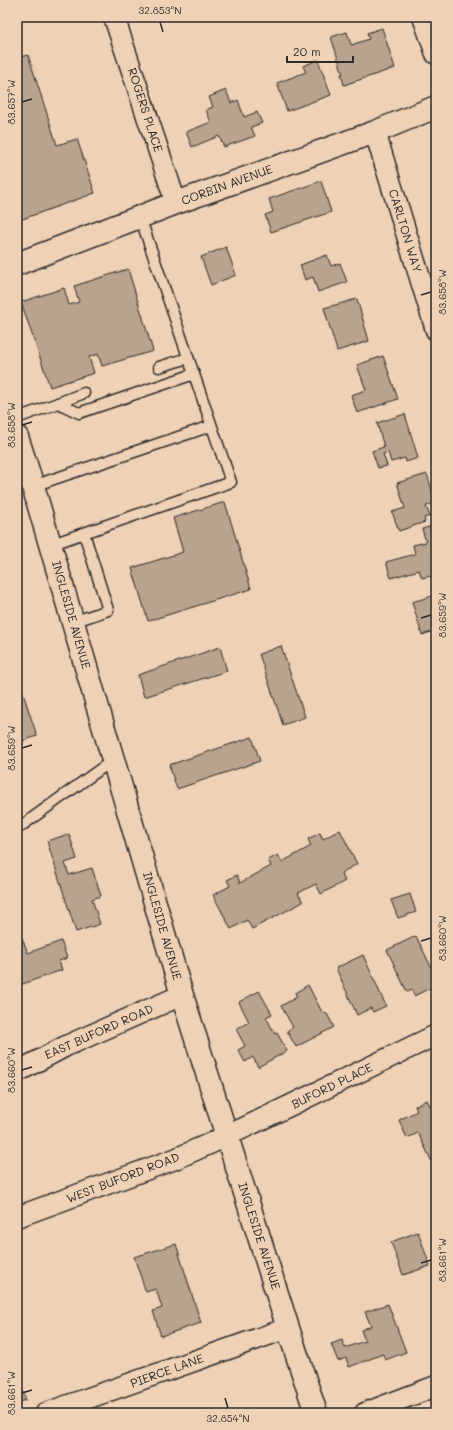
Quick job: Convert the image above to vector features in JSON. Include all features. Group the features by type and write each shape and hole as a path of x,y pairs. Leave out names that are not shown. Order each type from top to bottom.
{"street":[{"name":"ROGERS PLACE","path":"114,17 176,203"},
{"path":"423,17 436,54"},
{"name":"CORBIN AVENUE","path":"17,264 176,203 375,132 436,107"},
{"name":"CARLTON WAY","path":"375,132 436,330"},
{"name":"INGLESIDE AVENUE","path":"17,437 33,486 182,995 316,1413"},
{"name":"EAST BUFORD ROAD","path":"17,1072 66,1046 182,995"},
{"name":"BUFORD PLACE","path":"227,1136 436,1035"},
{"name":"WEST BUFORD ROAD","path":"17,1217 175,1159 227,1136"},
{"name":"PIERCE LANE","path":"46,1413 288,1328"},
{"path":"365,1413 436,1386"}],"lane":[{"path":"50,545 231,482 140,217"},
{"path":"159,367 188,358"},
{"path":"58,403 79,413 194,374"},
{"path":"17,418 84,393"},
{"path":"33,486 211,426"},
{"path":"73,622 108,610 84,533"},
{"path":"17,829 113,760"}],"building":[{"path":"382,28 395,68 344,85 341,74 343,74 331,37 347,32 351,45 369,39 367,33"},
{"path":"28,55 57,145 77,139 95,193 17,221 17,58"},
{"path":"318,60 331,95 287,111 277,83 306,72 303,66"},
{"path":"226,90 231,103 238,100 244,117 257,112 262,123 251,127 255,136 224,147 219,136 192,147 186,132 211,122 206,110 213,107 209,97"},
{"path":"321,181 331,212 271,232 265,215 273,212 269,199"},
{"path":"226,247 236,275 211,285 201,257"},
{"path":"327,255 331,266 340,263 347,282 318,292 313,277 305,280 300,265"},
{"path":"128,269 153,351 102,366 98,354 89,357 94,373 50,387 21,302 64,288 69,305 79,302 74,286"},
{"path":"357,299 369,341 337,351 324,308"},
{"path":"383,356 398,399 357,413 351,395 366,390 357,365"},
{"path":"405,414 418,458 406,462 405,458 391,462 388,452 383,454 387,466 378,468 372,451 384,447 377,423"},
{"path":"427,474 436,503 426,506 430,516 424,518 425,522 399,531 392,512 405,508 397,483"},
{"path":"225,502 251,589 148,621 132,568 183,552 173,518"},
{"path":"436,525 436,575 422,578 419,570 391,578 386,562 415,554 413,545 426,542 422,529"},
{"path":"436,595 436,638 434,631 422,635 412,602"},
{"path":"281,646 305,717 283,725 259,654"},
{"path":"220,647 227,671 144,697 138,675"},
{"path":"18,678 37,736 17,743 17,679"},
{"path":"252,737 260,761 177,789 169,765"},
{"path":"340,830 357,864 341,873 345,881 321,894 316,884 298,893 303,902 252,929 247,920 231,929 213,895 230,886 227,880 237,875 240,883 271,866 268,860 278,855 282,862 311,846 308,839 320,833 323,839"},
{"path":"69,834 77,859 65,863 69,875 92,868 101,896 92,899 100,924 76,932 47,841"},
{"path":"410,894 416,912 398,918 391,900"},
{"path":"20,933 28,953 61,941 67,958 59,961 62,970 17,986 17,934"},
{"path":"416,936 436,977 436,985 414,996 412,990 407,992 387,950"},
{"path":"363,955 386,1006 373,1012 371,1008 357,1015 336,968"},
{"path":"308,985 322,1012 327,1014 334,1027 296,1047 287,1031 293,1027 281,1006 297,997 295,993"},
{"path":"259,991 272,1014 266,1017 275,1034 277,1033 287,1051 258,1067 253,1057 245,1062 238,1050 245,1046 236,1029 249,1022 239,1002"},
{"path":"427,1100 430,1106 436,1103 436,1160 432,1162 418,1133 407,1138 399,1120 417,1111 415,1106"},
{"path":"418,1232 430,1266 403,1275 391,1242"},
{"path":"176,1244 201,1323 161,1336 153,1311 162,1308 156,1289 146,1292 134,1257"},
{"path":"388,1304 406,1352 385,1360 383,1354 349,1367 346,1358 338,1361 331,1344 342,1340 345,1348 365,1341 361,1330 371,1326 365,1312"},
{"path":"17,1375 26,1400 17,1403"}]}
